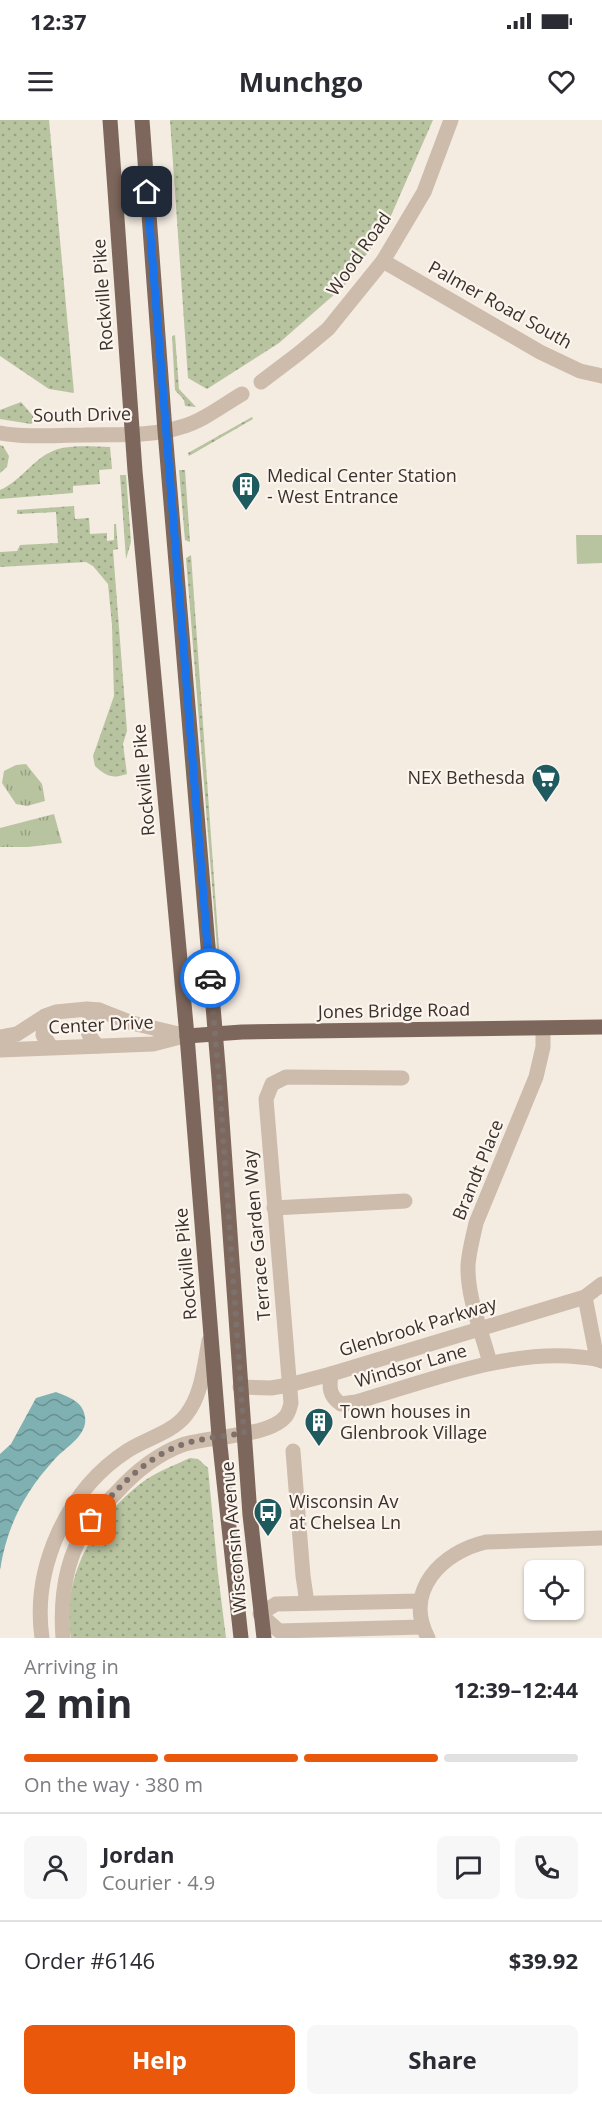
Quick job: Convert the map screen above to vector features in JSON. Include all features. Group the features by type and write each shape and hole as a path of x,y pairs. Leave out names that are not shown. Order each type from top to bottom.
{"main road":[{"name":"Rockville Pike","path":"110,120 132,434 187,1036 219,1436"},
{"path":"142,120 165,431 215,1034 244,1433"},
{"name":"Jones Bridge Road","path":"187,1036 242,1032 602,1027"},
{"name":"Wisconsin Avenue","path":"244,1433 264,1638"},
{"name":"Wisconsin Avenue","path":"219,1436 241,1638"},
{"path":"239,1616 260,1614"}],"street":[{"name":"Wood Road","path":"261,382 327,329 383,261 424,192 451,120"},
{"name":"Palmer Road South","path":"383,261 540,352 580,371 602,376"},
{"path":"165,431 180,428 198,420 242,394"},
{"name":"South Drive","path":"0,433 15,436 132,434 165,431"},
{"name":"Center Drive","path":"0,1037 17,1034 45,1016 75,1010 99,1010 132,1023 187,1036"},
{"path":"98,1046 89,1035 87,1023 90,1016 99,1010"},
{"path":"45,1016 43,1035 51,1047"},
{"name":"Brandt Place","path":"480,1327 469,1280 468,1264 471,1242 476,1223 536,1077 543,1047 543,1029"},
{"name":"Center Drive","path":"0,1050 153,1044 187,1036"},
{"name":"Terrace Garden Way","path":"244,1433 272,1426 281,1421 288,1414 291,1403 266,1099 272,1084 286,1077 402,1078"},
{"path":"274,1208 405,1201"},
{"name":"Glenbrook Parkway","path":"240,1387 271,1388 331,1374 585,1297 602,1284"},
{"name":"Windsor Lane","path":"331,1374 330,1391 334,1399 341,1404 356,1402 490,1363 552,1356 600,1360 585,1297"},
{"name":"Windsor Lane","path":"480,1327 490,1363"},
{"path":"42,1638 44,1573 66,1517 97,1476 113,1462 127,1451 173,1426 186,1415 200,1386 211,1329"},
{"path":"63,1638 64,1586 75,1548 91,1520 131,1476 148,1462 184,1444 244,1433"},
{"path":"293,1451 307,1603"},
{"path":"420,1601 276,1604 260,1614 279,1631 330,1634 425,1632 420,1601 427,1582 444,1560 470,1546 486,1542 602,1538"},
{"path":"330,1603 330,1634"}],"green space":[{"path":"0,120 49,120 74,393 49,389 0,356"},
{"path":"170,120 433,120 386,227 344,286 279,343 207,389 188,378"},
{"path":"175,335 179,389 196,407 185,406 184,400 175,390 172,336"},
{"path":"21,402 33,416 34,422 31,424 0,419 0,410"},
{"path":"252,417 253,419 189,456 188,453"},
{"path":"0,445 9,456 7,467 0,473"},
{"path":"74,447 110,447 112,469 99,470 100,484 73,486 73,493 0,499 0,490 39,459 53,451"},
{"path":"179,470 185,470 190,542 185,540"},
{"path":"120,475 126,475 131,542 126,559"},
{"path":"74,506 75,519 89,518 90,534 107,533 107,541 114,540 114,524 116,524 118,549 113,550 127,731 123,744 127,774 122,776 110,776 103,772 95,766 93,756 114,696 112,625 108,584 93,566 86,562 0,567 0,552 17,551 20,545 58,543 56,512 17,514 17,510"},
{"path":"576,535 602,535 602,563 577,564"},
{"path":"191,555 221,977 222,983 231,994 224,996 220,985 186,558"},
{"path":"26,764 42,784 45,801 27,806 16,804 2,783 4,771 16,765"},
{"path":"54,814 62,843 28,847 0,847 0,828"},
{"path":"190,1458 198,1459 208,1468 226,1638 71,1638 69,1615 71,1593 85,1550 97,1530 127,1495 144,1481"}],"water":[{"path":"56,1392 78,1403 84,1412 85,1424 79,1436 43,1472 18,1511 7,1539 0,1570 0,1454 11,1444 36,1398"}],"way so far":[{"path":"91,1520 131,1476 148,1462 167,1451 184,1444 244,1433 210,978"}],"place":[{"name":"Medical Center Station - West Entrance","path":"246,512"},
{"name":"NEX Bethesda","path":"546,804"},
{"name":"Town houses in Glenbrook Village","path":"319,1448"},
{"name":"Wisconsin Av at Chelsea Ln","path":"268,1538"}],"route":[{"path":"147,192 210,978"}]}
